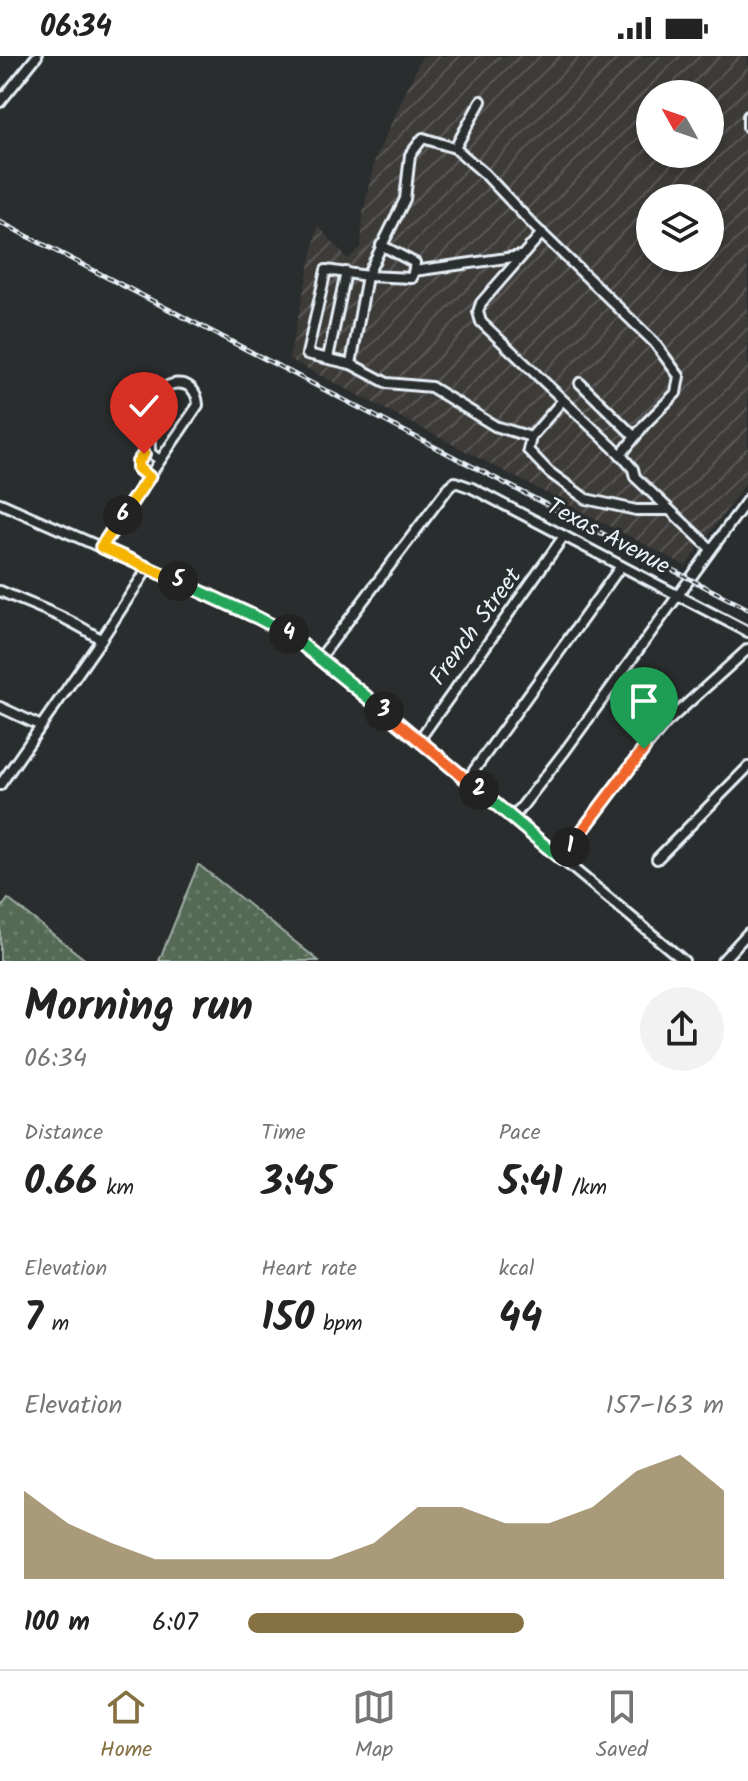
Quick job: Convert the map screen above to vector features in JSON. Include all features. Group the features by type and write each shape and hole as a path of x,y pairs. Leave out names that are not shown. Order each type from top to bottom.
{"street":[{"path":"0,102 37,56"},
{"path":"455,148 481,101"},
{"path":"748,116 748,127"},
{"path":"351,364 367,276 405,199 410,155 423,138 455,148 654,342 679,376 676,393 621,455"},
{"path":"542,233 481,303 478,312 481,322 621,455 633,469 635,477 711,549"},
{"path":"381,245 415,263 412,278 326,270 307,354 351,364 387,383 431,387 495,426 531,437"},
{"path":"414,271 521,256"},
{"path":"328,358 346,272"},
{"path":"580,383 635,437"},
{"path":"101,547 198,405 194,391 183,384 166,385 151,406 150,453"},
{"path":"562,401 531,437 528,450 549,472 586,499 636,510 669,510"},
{"path":"149,477 140,471 138,462 144,454 150,453 160,460"},
{"name":"Texas Avenue","path":"320,658 455,482 472,488 748,632"},
{"path":"513,818 748,500"},
{"path":"0,503 280,629 320,658 684,961"},
{"name":"French Street","path":"419,740 564,536"},
{"path":"467,780 621,566"},
{"path":"0,785 148,568"},
{"path":"0,591 68,621 101,640"},
{"path":"561,859 666,723 748,649"},
{"path":"0,707 41,726"},
{"path":"657,859 748,767"},
{"path":"722,961 748,933"}],"shaded area":[{"path":"422,56 748,56 748,480 686,566 289,359 318,226 348,259 361,247 363,214 375,159"}],"green space":[{"path":"199,865 319,961 159,961"},
{"path":"8,899 87,961 0,961 0,910"}],"railway":[{"path":"0,222 748,609"}],"route":[{"path":"144,454 138,468 149,477 101,547 289,635 561,859 644,749"}]}
